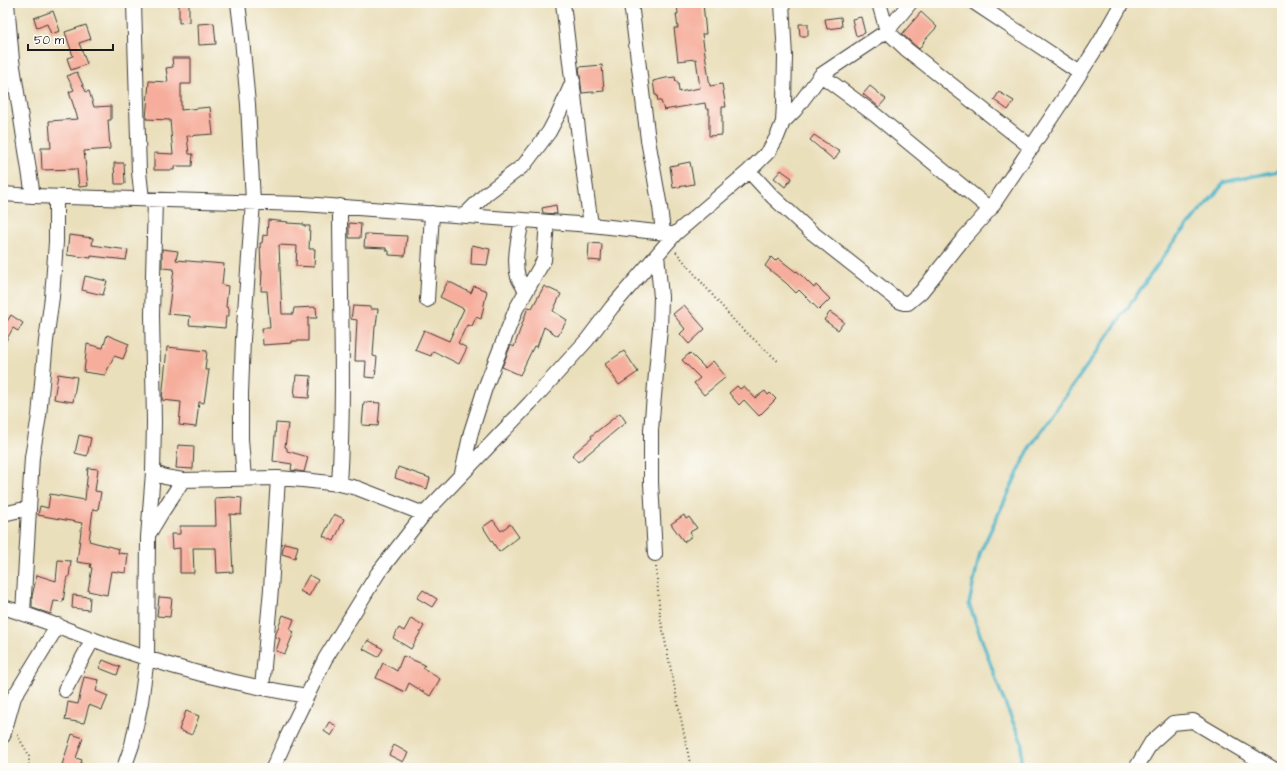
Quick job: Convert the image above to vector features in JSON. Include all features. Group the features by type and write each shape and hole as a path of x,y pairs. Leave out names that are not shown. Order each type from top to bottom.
{"street":[{"path":"7,3 12,60 33,196"},
{"path":"124,768 132,745 141,702 147,658 148,537 153,472 154,422 148,199 139,172 134,3"},
{"path":"238,3 242,28 248,104 253,202 243,339 241,394 241,439 244,479"},
{"path":"563,3 591,225"},
{"path":"630,3 648,140 668,236"},
{"path":"273,768 306,696 325,659 378,573 424,514 530,403 578,350 657,254 668,236 749,172 769,151 783,122 785,57 782,3"},
{"path":"880,3 887,31 924,64 1032,148"},
{"path":"783,122 795,110 821,75 887,31 910,3"},
{"path":"975,3 1080,73"},
{"path":"749,172 773,197 810,230 899,301 908,303 921,292 964,238 990,209 1032,148 1100,42 1121,4"},
{"path":"821,75 874,114 990,209"},
{"path":"465,215 486,194 515,174 524,165 549,132 574,81"},
{"path":"3,194 340,206 591,225 668,236"},
{"path":"23,613 32,457 39,416 52,297 56,242 56,197"},
{"path":"339,484 342,443 340,206"},
{"path":"427,300 432,213"},
{"path":"522,220 517,256 517,271 520,281 526,291"},
{"path":"462,473 478,408 516,309 544,260 547,222"},
{"path":"655,554 651,483 651,430 660,328 661,297 657,254"},
{"path":"153,472 165,477 183,480 278,478 339,484 356,488 424,514"},
{"path":"262,688 272,589 278,478"},
{"path":"148,537 183,480"},
{"path":"3,514 30,508"},
{"path":"3,607 58,625 93,640 147,658 215,677 306,696"},
{"path":"3,736 12,703 58,625"},
{"path":"65,690 93,640"},
{"path":"1136,768 1151,743 1173,722 1193,721 1272,768"}],"path":[{"path":"668,236 737,324 779,362"},
{"path":"655,554 660,616 690,768"},
{"path":"8,720 29,755 29,768"}],"building":[{"path":"677,3 703,3 706,34 702,34 710,86 722,84 726,107 722,107 722,135 709,136 709,109 706,109 705,103 664,110 661,101 658,101 657,95 655,95 653,81 666,78 675,77 676,82 678,82 679,92 700,88 696,59 678,61 674,28 678,28 676,14 678,14"},
{"path":"179,4 189,4 189,22 179,23"},
{"path":"53,11 60,31 51,34 47,24 37,28 34,18"},
{"path":"921,12 937,27 923,42 919,49 902,34"},
{"path":"841,17 842,27 827,29 825,19"},
{"path":"861,17 865,33 856,36 852,19"},
{"path":"214,23 216,44 199,45 198,24"},
{"path":"799,24 808,24 808,36 800,36"},
{"path":"86,25 91,39 79,43 87,64 71,70 67,58 73,56 65,32"},
{"path":"172,58 191,58 191,84 181,84 181,110 210,107 213,134 187,136 189,154 193,154 192,166 174,166 174,170 154,170 154,153 173,154 170,120 146,119 149,81 168,82 166,68 173,67"},
{"path":"602,65 604,91 582,93 579,67"},
{"path":"77,72 86,92 89,91 94,107 111,106 111,120 108,120 110,149 84,151 88,186 79,187 77,169 42,170 41,148 51,148 49,121 78,119 69,92 74,90 67,76"},
{"path":"870,86 886,99 879,107 863,94"},
{"path":"999,92 1014,101 1008,110 994,100"},
{"path":"814,135 840,152 834,160 810,140"},
{"path":"690,162 694,184 673,188 670,166"},
{"path":"114,163 124,163 125,184 115,184"},
{"path":"781,170 792,178 785,187 774,178"},
{"path":"556,205 557,214 543,213 542,208"},
{"path":"268,220 310,226 309,249 315,249 314,267 296,266 297,246 279,245 282,314 293,314 294,308 316,307 317,318 308,318 308,341 292,341 292,343 263,345 262,328 270,328 267,291 261,291 262,270 260,243 262,243 263,235 267,236"},
{"path":"349,223 361,224 360,238 349,238"},
{"path":"365,234 407,236 405,256 389,255 389,251 386,250 386,248 364,247"},
{"path":"69,235 93,238 92,245 128,250 126,260 67,255"},
{"path":"589,243 602,244 601,261 588,260"},
{"path":"472,245 490,249 487,265 471,264"},
{"path":"162,249 178,251 176,260 224,264 222,285 228,286 226,307 229,308 229,316 226,316 225,328 189,325 190,316 168,314 174,269 162,268"},
{"path":"771,257 775,261 778,258 796,272 797,271 814,288 816,285 830,299 819,310 799,290 796,293 765,266"},
{"path":"85,276 107,281 103,295 82,290"},
{"path":"448,281 471,293 474,286 487,291 481,319 476,317 472,326 467,325 458,343 467,348 459,364 433,351 431,356 415,350 424,330 449,341 464,309 440,297"},
{"path":"544,286 561,294 553,311 567,320 558,336 544,327 537,347 534,346 520,375 502,367 511,345 514,347 528,307 532,308"},
{"path":"684,305 705,329 689,344 680,334 685,329 673,314"},
{"path":"353,306 378,309 373,356 377,357 375,378 365,377 366,361 355,361 357,320 351,319"},
{"path":"830,312 844,322 838,330 824,320"},
{"path":"11,315 23,323 18,331 13,328 3,346 3,328"},
{"path":"107,335 129,344 123,359 114,356 105,375 84,372 87,344 103,348"},
{"path":"167,347 207,351 205,370 209,370 204,403 199,402 196,427 179,425 181,402 162,400"},
{"path":"624,351 638,372 619,385 605,364"},
{"path":"690,353 705,368 713,361 726,377 704,395 694,383 700,378 682,360"},
{"path":"58,374 77,377 73,402 54,399"},
{"path":"296,375 311,376 309,398 294,397"},
{"path":"737,386 740,389 744,386 755,398 765,391 768,395 770,393 776,399 759,416 744,400 739,405 729,393"},
{"path":"364,402 380,403 378,426 362,425"},
{"path":"620,413 626,422 578,462 572,455 592,438 591,436"},
{"path":"276,423 288,424 285,447 287,448 287,451 308,457 304,472 291,470 292,464 273,461"},
{"path":"79,435 91,438 87,456 75,453"},
{"path":"178,445 194,446 193,469 176,468"},
{"path":"398,467 430,478 427,489 395,478"},
{"path":"88,468 98,469 95,491 101,492 98,510 93,509 89,541 119,549 118,553 128,554 126,573 111,571 107,595 88,591 92,568 90,567 91,564 77,562 82,523 38,515 40,506 48,508 50,494 85,500"},
{"path":"215,498 242,498 241,515 230,514 233,572 217,573 216,548 193,548 194,573 180,573 180,548 172,549 171,534 180,534 180,526 216,526"},
{"path":"334,514 344,519 334,541 323,536"},
{"path":"684,515 686,519 689,517 697,528 690,532 692,536 684,542 671,524"},
{"path":"493,520 501,531 510,524 519,537 499,552 483,527"},
{"path":"284,543 298,546 295,558 282,554"},
{"path":"58,560 71,561 63,602 54,601 51,614 32,608 32,596 37,575 56,581"},
{"path":"309,575 318,580 309,596 300,591"},
{"path":"423,590 437,599 432,607 417,598"},
{"path":"73,595 90,597 89,610 72,608"},
{"path":"159,597 172,598 170,617 157,616"},
{"path":"283,615 294,619 290,630 294,632 285,654 276,651 280,639 275,636"},
{"path":"411,618 424,626 411,649 393,638 399,628 404,631"},
{"path":"368,640 383,649 378,657 363,649"},
{"path":"403,656 425,665 423,668 440,679 430,696 409,683 405,692 376,678 383,663 397,671"},
{"path":"103,660 120,667 117,675 99,668"},
{"path":"84,677 99,680 96,691 108,696 102,710 89,705 84,723 65,720 68,702 78,704"},
{"path":"186,711 199,716 192,735 179,730"},
{"path":"329,722 337,726 331,736 324,731"},
{"path":"72,734 83,738 76,758 82,760 79,768 61,768"},
{"path":"394,745 408,753 403,762 389,755"}],"waterway":[{"path":"1020,768 1022,743 1002,696 969,604 980,553 1030,447 1173,243 1225,182 1278,171 1282,167"}]}
